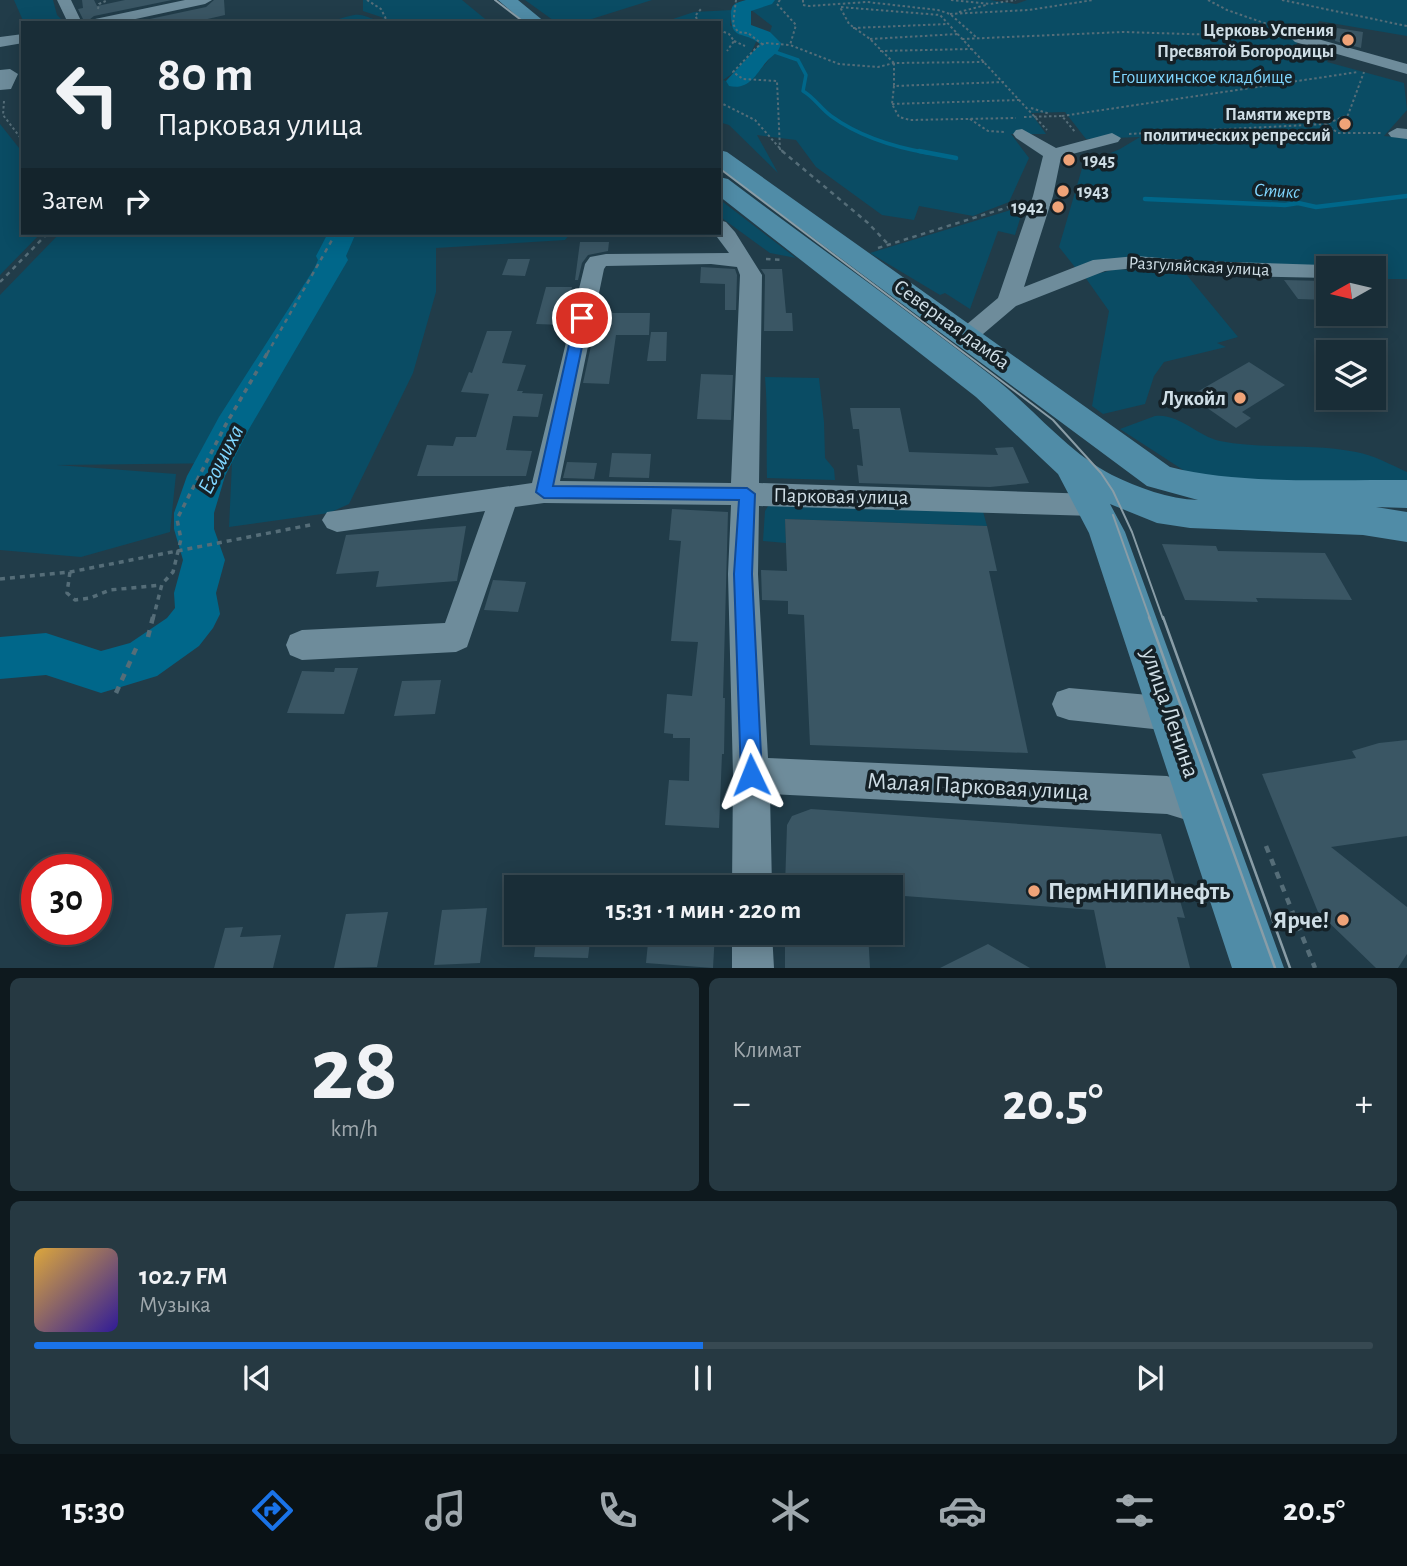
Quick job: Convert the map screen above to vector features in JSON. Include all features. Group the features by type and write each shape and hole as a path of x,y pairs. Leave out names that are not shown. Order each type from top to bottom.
{"main road":[{"path":"504,13 530,21"},
{"name":"Северная дамба","path":"721,157 968,335 1159,477 1187,485 1245,491 1407,494"},
{"name":"Северная дамба","path":"721,186 988,389 1070,465"},
{"path":"1070,465 1099,484 1157,509 1235,518 1363,520 1407,527"},
{"name":"улица Ленина","path":"1070,465 1107,532 1258,968"}],"street":[{"path":"64,0 75,21"},
{"path":"85,21 184,0"},
{"path":"105,21 205,0"},
{"path":"1294,37 1407,69"},
{"path":"0,42 21,38"},
{"path":"1018,133 1052,145 1118,136"},
{"path":"1008,300 1043,196 1052,145"},
{"path":"721,228 750,267 751,275 743,574 752,875"},
{"path":"544,492 593,268 598,262 711,258 743,261"},
{"name":"Разгуляйская улица","path":"968,335 1008,300 1101,265 1116,262 1197,268 1316,271"},
{"name":"Парковая улица","path":"337,520 544,492 747,494 1094,505"},
{"path":"302,645 456,638 505,497"},
{"path":"1069,704 1172,714"},
{"name":"Малая Парковая улица","path":"751,775 1167,795 1203,806"},
{"path":"752,945 753,968"}],"path":[{"path":"102,2 108,0"},
{"path":"367,0 381,9 387,21"},
{"path":"736,0 733,24 738,32 747,33 762,44"},
{"path":"780,0 777,4 799,26 790,45"},
{"path":"803,0 803,5 810,6 834,2 861,2 938,10 950,14 1029,10 1093,0"},
{"path":"855,0 861,2"},
{"path":"951,0 990,4"},
{"path":"950,14 1016,0"},
{"path":"1208,0 1294,37"},
{"path":"1282,0 1407,26"},
{"path":"894,63 878,51 870,39 848,25 840,7 940,15 1037,117 1052,145"},
{"path":"699,21 695,16 701,9"},
{"path":"950,14 976,37"},
{"path":"853,28 948,24"},
{"path":"721,31 745,46"},
{"path":"962,38 1166,32 1294,37"},
{"path":"870,39 958,34"},
{"path":"727,51 734,41"},
{"path":"780,150 777,126 780,98 777,80 743,79 733,72 757,47 765,43 790,45 819,55 832,63 878,67 894,63 985,62"},
{"path":"878,51 972,49"},
{"path":"894,63 892,104 899,117 909,120 1062,116 1364,72 1348,115 1326,124 1118,136"},
{"path":"10,76 3,115 21,138"},
{"path":"894,86 1004,82"},
{"path":"892,104 1021,100"},
{"path":"721,103 755,120 780,150 869,223 889,245"},
{"path":"1029,108 1055,116"},
{"path":"1062,116 1078,135 1065,136"},
{"path":"970,119 988,131 1018,133"},
{"path":"1326,124 1338,133 1402,134"},
{"path":"876,249 1043,196"},
{"path":"0,282 46,235"},
{"path":"148,637 162,584 173,572 181,540 177,519 207,458 335,235"},
{"path":"743,261 756,258 793,261"},
{"path":"0,579 70,572 337,520"},
{"path":"70,572 67,593 75,600 90,598 110,590 162,584"},
{"path":"116,693 138,644"},
{"path":"1266,846 1315,968"}],"green space":[{"path":"14,0 53,0 57,15 63,21 23,21"},
{"path":"363,0 462,0 488,21 333,21 354,15 384,18 363,11"},
{"path":"525,0 652,0 585,21 554,21"},
{"name":"Егошихинское кладбище","path":"774,0 990,0 1016,4 1027,0 1407,0 1407,36 1319,21 1314,32 1304,31 1296,45 1332,53 1327,62 1404,83 1407,110 1384,136 1407,138 1407,279 1386,279 1386,256 1316,256 1316,270 1125,259 1078,271 1059,247 1083,165 1140,137 1086,139 1065,112 1031,113 1046,134 1011,134 1029,158 1009,202 973,216 919,206 914,220 882,215 816,167 796,140 757,135 778,173 729,125 721,123 721,21 667,21 694,12 732,10 730,25 757,40 745,65 723,80 739,85 751,77 771,56 776,42 770,32 772,26 750,9"},
{"path":"0,124 21,150 21,235 39,235 0,275"},
{"path":"721,201 796,258 770,253 721,217"},
{"path":"1024,206 1015,235 998,231 970,309 945,293 940,295 870,253"},
{"path":"58,235 569,235 565,240 436,248 436,292 413,373 349,504 329,513 229,527 232,463 57,465 176,474 170,532 81,557 0,550 0,295"},
{"path":"1116,269 1186,274 1238,337 1217,343 1226,347 1164,362 1154,376 1145,404 1103,414 1092,406 1109,311 1085,277"},
{"path":"765,377 819,378 825,458 834,469 835,480 767,478"},
{"path":"1155,416 1180,421 1220,441 1363,453 1407,472 1407,486 1194,477 1120,429"},
{"path":"770,503 982,508 987,526 785,519 786,543 763,541 765,511"}],"building":[{"path":"82,0 94,0 97,6 125,0 172,0 94,16 88,21 84,21 78,9 83,8"},
{"path":"214,0 224,0 225,15 199,21 140,21 206,7"},
{"name":"Церковь Успения Пресвятой Богородицы","path":"1337,28 1363,32 1361,48 1335,41"},
{"path":"580,242 609,242 608,251 588,255 582,263 578,280 575,280"},
{"path":"508,259 530,259 525,276 502,275"},
{"path":"701,267 735,269 736,310 725,310 725,284 700,283"},
{"path":"761,269 782,269 786,313 792,313 793,331 764,331 765,275"},
{"path":"1284,280 1316,281 1316,300 1298,299"},
{"path":"546,287 572,287 564,325 536,324"},
{"path":"598,313 650,313 649,335 616,335 609,384 583,383"},
{"path":"487,331 512,331 502,363 526,365 517,391 543,394 538,417 513,416 506,450 532,451 526,476 417,476 427,445 453,446 456,437 476,437 489,394 461,392 469,372 472,373"},
{"path":"651,332 667,332 666,361 647,361"},
{"path":"1249,362 1285,385 1242,412 1251,418 1236,428 1190,396"},
{"path":"701,374 733,375 731,420 697,419"},
{"path":"850,408 900,408 909,452 998,455 995,448 1013,447 1029,483 990,487 859,483 857,465 863,466 859,429 853,429"},
{"path":"612,453 651,454 649,478 609,477"},
{"path":"567,462 597,463 594,479 563,478"},
{"path":"672,509 728,512 724,754 719,828 665,825 669,780 689,781 690,738 673,738 673,734 664,733 667,694 692,696 698,642 671,641 681,541 669,540"},
{"path":"785,519 987,526 997,571 989,571 1028,753 810,745 804,615 788,614 788,601 762,600 761,570 787,571"},
{"path":"466,526 457,581 376,587 379,571 336,574 346,535"},
{"path":"1162,544 1216,546 1218,551 1325,553 1352,600 1185,600"},
{"path":"493,580 526,582 518,612 484,610"},
{"path":"335,668 358,668 344,714 287,713 302,671 334,672"},
{"path":"441,680 435,714 394,716 402,681"},
{"path":"1407,740 1407,836 1331,847 1407,907 1407,954 1398,968 1376,968 1318,912 1262,774 1356,758 1352,751 1379,743"},
{"name":"ПермНИПИнефть","path":"811,809 1161,834 1185,918 1177,917 1190,968 1106,968 1094,910 903,896 903,875 785,875 787,825 792,816"},
{"path":"487,908 480,963 434,965 442,910"},
{"path":"388,912 377,967 334,968 346,914"},
{"path":"243,927 240,937 281,935 273,968 214,968 225,928"},
{"path":"988,944 1030,968 940,968"},
{"path":"536,945 590,945 588,958 534,957"},
{"path":"648,945 714,945 713,968 646,963"},
{"path":"785,945 869,945 870,968 785,968"}],"waterway":[{"name":"Егошиха","path":"737,81 754,67 756,59 769,50 771,43 763,36 741,28 741,8 765,0"},
{"name":"Стикс","path":"769,50 798,60 806,75 803,91 842,123 877,140 928,153"},
{"name":"Стикс","path":"919,151 956,158"},
{"name":"Стикс","path":"1145,199 1285,205 1298,203 1316,207 1407,196"},
{"name":"Егошиха","path":"0,658 46,654 101,672 141,661 183,632 198,614 195,593 204,560 194,529 194,513 206,476 232,426 329,269 333,260 331,256 341,235"}],"tram line":[{"path":"495,0 522,21"},
{"path":"721,170 1053,420 1101,473 1113,491 1132,532 1163,619"},
{"path":"1113,515 1150,619"},
{"path":"1149,617 1275,968"},
{"path":"1163,617 1290,968"}],"place":[{"name":"Церковь Успения Пресвятой Богородицы","path":"1348,40"},
{"name":"Памяти жертв политических репрессий","path":"1345,124"},
{"name":"1945","path":"1069,160"},
{"name":"1943","path":"1063,191"},
{"name":"1942","path":"1058,207"},
{"name":"Лукойл","path":"1240,398"},
{"name":"ПермНИПИнефть","path":"1034,891"},
{"name":"Ярче!","path":"1343,920"}],"route":[{"path":"582,318 544,492 747,494 743,574 751,775"}]}
